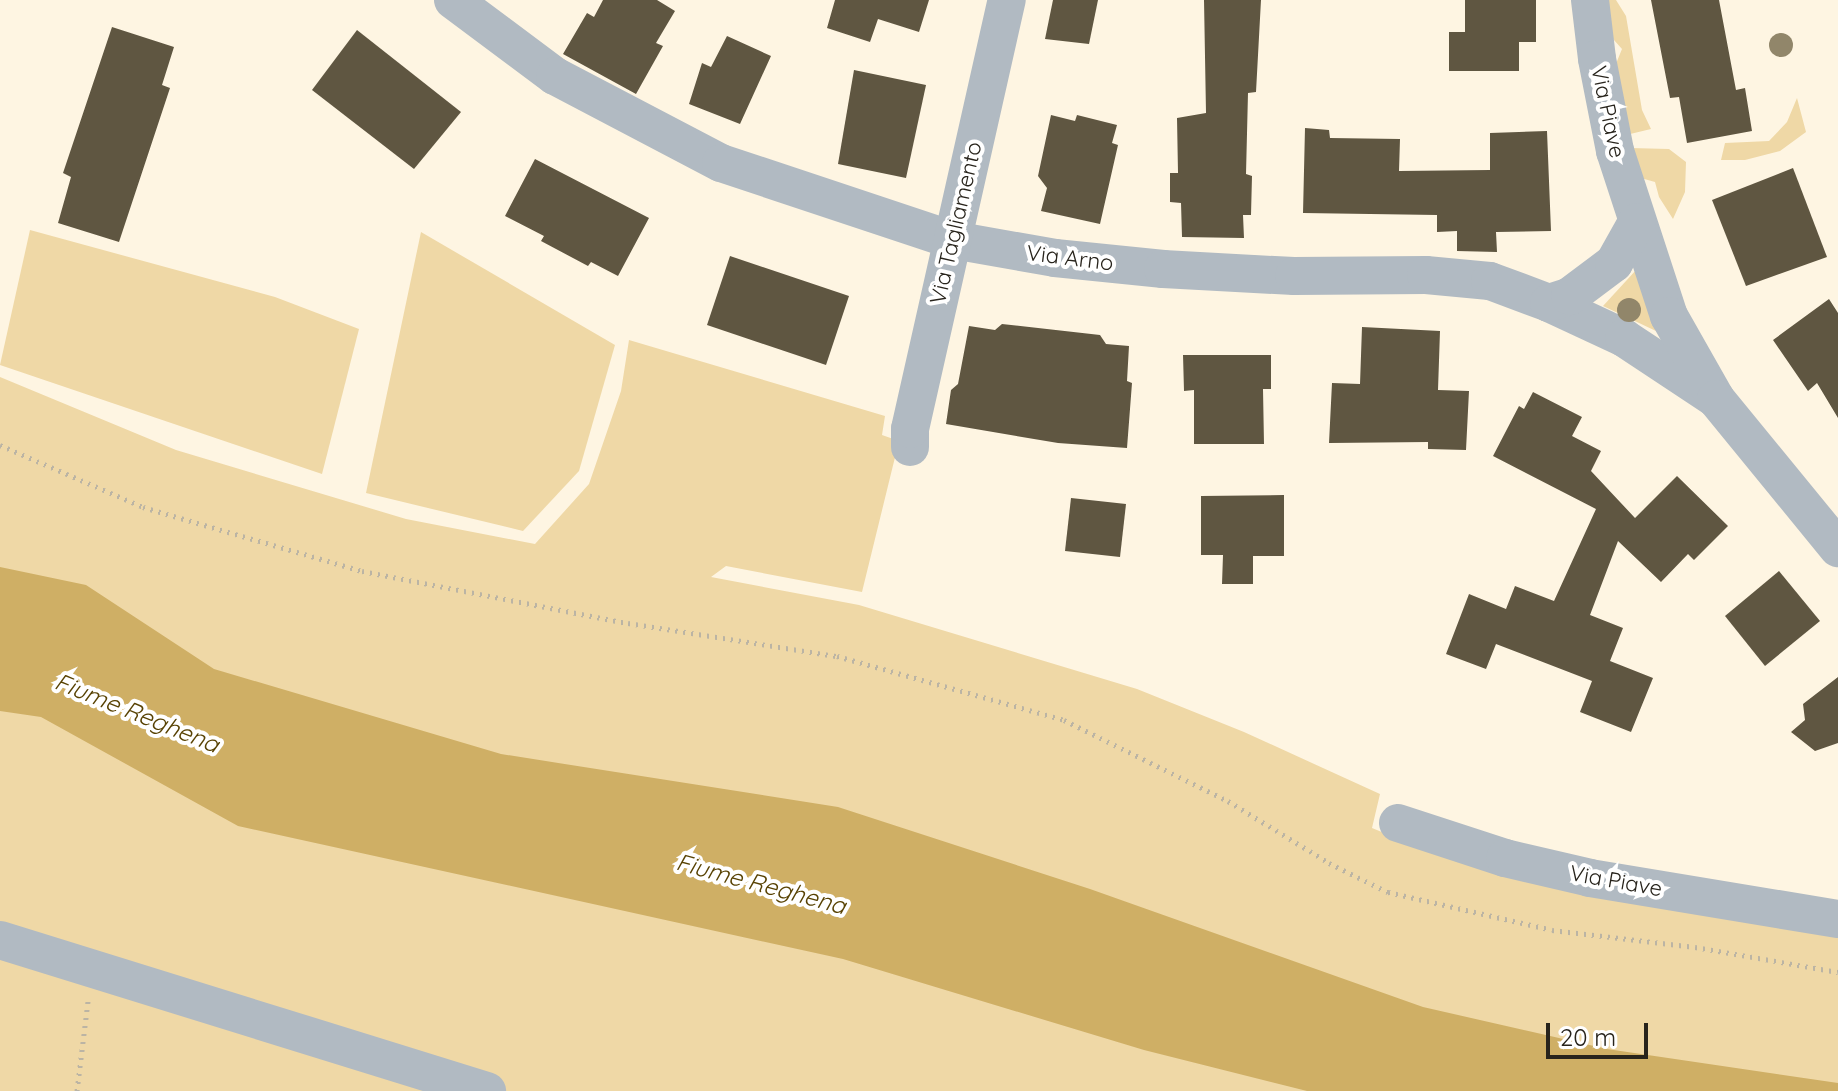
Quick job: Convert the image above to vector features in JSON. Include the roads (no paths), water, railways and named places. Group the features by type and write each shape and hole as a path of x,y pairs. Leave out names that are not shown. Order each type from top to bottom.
{"street":[{"name":"Via Arno","path":"453,0 555,76 721,163 953,240 1055,258 1163,269 1294,276 1426,275 1477,280 1549,303 1624,338 1716,399"},
{"name":"Via Tagliamento","path":"910,447 910,429 1007,0"},
{"name":"Via Piave","path":"1590,0 1597,59 1615,151 1669,316 1716,399 1838,548"},
{"path":"1549,303 1570,296 1614,263 1637,222"},
{"name":"Via Piave","path":"1398,823 1505,858 1590,878 1838,919"},
{"path":"0,940 487,1091"}],"water":[{"name":"Fiume Reghena","path":"0,567 86,585 214,669 501,754 838,807 1090,889 1423,1007 1607,1049 1838,1083 1838,1091 1307,1091 1144,1050 843,959 238,826 41,717 0,711"}]}
